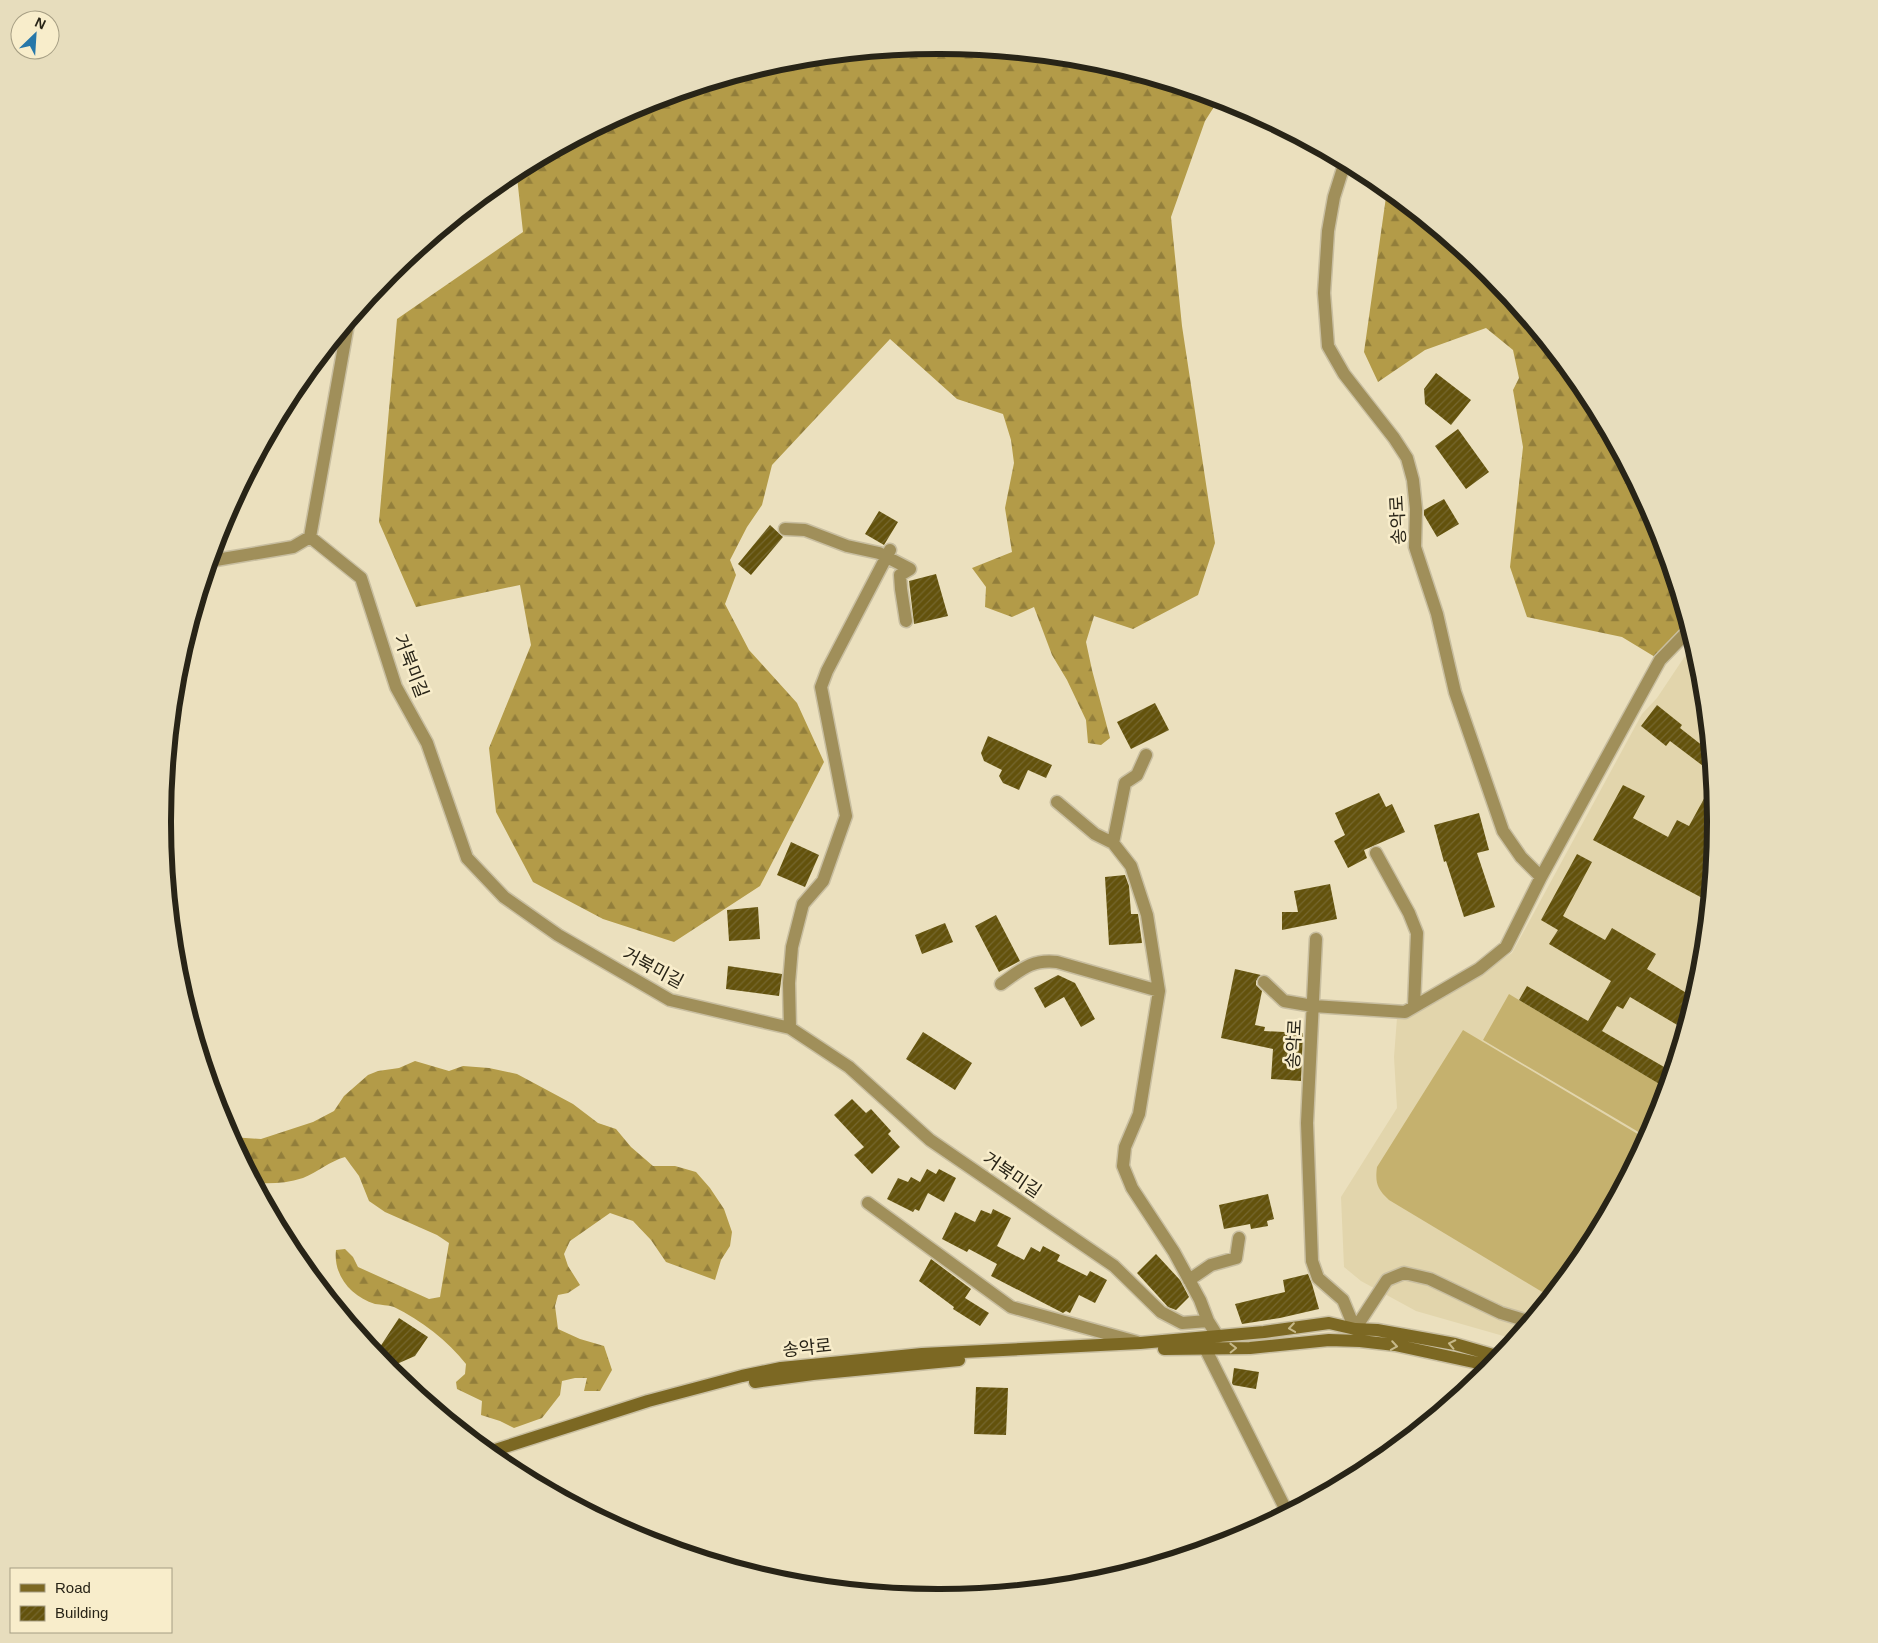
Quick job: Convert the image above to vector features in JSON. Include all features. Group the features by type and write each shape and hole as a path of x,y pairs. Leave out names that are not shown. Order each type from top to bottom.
{"main road":[{"name":"송악로","path":"497,1449 648,1400 742,1376 781,1368 922,1354 1140,1343 1264,1332 1329,1323 1355,1329 1376,1330 1445,1342 1492,1354"},
{"path":"505,1455 674,1401 760,1381 813,1374 969,1360 1140,1350 1250,1348 1329,1340 1395,1345 1482,1364"}],"street":[{"name":"송악로","path":"1343,169 1334,197 1328,231 1324,292 1328,346 1344,374 1394,438 1407,458 1413,480 1416,509 1416,547 1437,614 1455,692 1504,831 1521,857 1541,877"},
{"path":"218,560 293,546 310,537 346,334"},
{"path":"785,529 805,530 847,546 888,553 910,569 900,575 900,589 906,621"},
{"name":"거북미길","path":"310,537 361,578 396,687 427,743 467,858 504,897 558,935 670,1000 790,1028 849,1066 930,1140 1114,1266 1161,1312 1182,1323 1208,1321"},
{"path":"790,1028 788,983 792,947 803,904 824,881 846,816 820,687 888,553"},
{"name":"송악로","path":"1355,1329 1343,1300 1318,1278 1312,1261 1307,1123 1313,1006 1405,1012 1479,968 1506,947 1541,877 1660,660 1684,635"},
{"path":"1114,843 1125,783 1137,774 1146,755"},
{"path":"1057,802 1095,834 1114,843 1131,866 1144,907 1159,990 1139,1114 1126,1146 1123,1166 1132,1188 1174,1252 1200,1300 1208,1321 1218,1336"},
{"path":"1376,853 1409,913 1417,933 1414,1006"},
{"path":"1264,982 1284,1001 1313,1006 1316,939"},
{"path":"1001,984 1030,964 1046,961 1057,962 1159,990"},
{"name":"송악로","path":"868,1203 1011,1307 1140,1343"},
{"path":"1189,1280 1211,1265 1236,1258 1239,1238"},
{"path":"1355,1329 1387,1280 1404,1273 1430,1278 1501,1313 1523,1320"},
{"path":"1205,1348 1284,1507"}],"shaded area":[{"path":"1688,653 1700,721 1705,771 1707,822 1705,872 1700,922 1681,1020 1666,1068 1648,1115 1628,1161 1604,1205 1577,1248 1548,1289 1507,1337 1416,1311 1361,1281 1344,1267 1341,1197 1397,1108 1394,1057 1397,1018 1430,1005 1512,953 1642,714 1657,698"},
{"path":"1509,994 1660,1084 1640,1133 1483,1040"},
{"path":"1463,1030 1639,1135 1628,1161 1604,1205 1577,1248 1544,1293 1389,1200 1378,1185 1376,1177 1377,1167"}],"green space":[{"path":"889,55 989,55 1039,60 1089,69 1138,80 1186,94 1215,105 1205,121 1171,217 1182,326 1215,543 1198,595 1133,629 1094,616 1086,642 1110,738 1101,745 1088,743 1086,720 1067,680 1052,655 1034,607 1012,617 985,607 986,587 972,568 1012,552 1005,508 1014,463 1011,440 1003,414 957,399 890,339 772,465 762,505 747,527 730,560 736,575 725,604 749,650 797,703 824,762 760,886 674,942 603,919 533,882 496,812 489,748 531,645 520,585 416,607 379,522 397,319 523,232 517,180 599,133 645,112 692,94 740,80 789,69 839,60"},
{"path":"1386,197 1445,244 1516,315 1548,354 1604,438 1628,482 1648,528 1666,575 1681,623 1683,633 1660,660 1622,637 1527,617 1510,567 1523,447 1513,390 1519,378 1513,350 1486,328 1425,350 1378,382 1364,352"},
{"path":"415,1061 449,1071 463,1066 489,1068 517,1074 573,1104 598,1123 616,1129 631,1147 653,1166 675,1166 696,1172 710,1188 724,1209 732,1232 730,1246 721,1260 715,1280 666,1262 651,1240 633,1221 610,1213 570,1241 564,1254 568,1266 580,1285 568,1293 558,1295 555,1306 558,1329 580,1339 604,1346 612,1370 600,1391 584,1391 587,1378 562,1381 560,1395 542,1418 514,1428 481,1415 482,1401 457,1389 456,1382 465,1374 466,1364 451,1347 404,1312 392,1306 367,1301 352,1291 341,1277 336,1259 336,1250 345,1249 353,1257 358,1267 429,1299 440,1297 449,1243 437,1235 385,1212 369,1201 359,1176 345,1157 303,1178 280,1183 262,1183 240,1138 261,1139 313,1122 334,1111 344,1096 368,1075 378,1071 399,1068"}],"building":[{"path":"1436,373 1471,400 1451,425 1425,404 1424,389"},
{"path":"1458,429 1489,472 1466,489 1435,446"},
{"path":"1444,499 1459,524 1437,537 1424,515 1424,510"},
{"path":"879,511 898,522 884,545 865,534"},
{"path":"770,525 783,537 751,575 738,564"},
{"path":"936,574 948,616 914,624 909,581"},
{"path":"1155,703 1169,730 1131,749 1117,722"},
{"path":"1657,705 1682,725 1680,728 1702,746 1705,767 1670,741 1666,746 1641,726"},
{"path":"988,736 1052,765 1046,778 1028,770 1019,790 1003,783 999,776 1002,770 984,761 981,753"},
{"path":"1623,785 1645,796 1633,818 1668,837 1677,820 1689,826 1706,795 1707,822 1702,898 1593,840"},
{"path":"1379,793 1386,807 1392,804 1405,832 1364,850 1367,858 1348,868 1334,841 1345,835 1335,813"},
{"path":"1479,813 1489,850 1477,853 1495,907 1464,917 1446,861 1444,862 1434,825"},
{"path":"791,842 819,855 805,887 777,875"},
{"path":"1577,854 1592,862 1563,916 1605,940 1612,928 1656,954 1647,969 1687,993 1679,1026 1630,997 1623,1009 1617,1006 1602,1031 1666,1068 1660,1084 1519,1000 1527,986 1588,1021 1611,981 1549,944 1558,930 1541,920"},
{"path":"1125,875 1129,886 1131,914 1138,914 1142,943 1109,945 1105,877"},
{"path":"1330,884 1337,919 1282,930 1282,912 1298,912 1294,891"},
{"path":"758,907 760,939 729,941 727,910"},
{"path":"996,915 1020,961 999,972 975,926"},
{"path":"945,923 953,942 922,954 915,935"},
{"path":"728,966 782,974 779,996 726,989"},
{"path":"1235,969 1261,975 1256,981 1256,985 1262,991 1255,1025 1265,1027 1264,1031 1303,1033 1301,1081 1271,1079 1273,1049 1221,1038"},
{"path":"1058,975 1075,983 1095,1019 1081,1027 1064,997 1045,1008 1034,988"},
{"path":"923,1032 972,1063 955,1090 906,1059"},
{"path":"852,1099 866,1113 871,1109 891,1131 888,1134 900,1147 872,1174 854,1155 864,1147 834,1115"},
{"path":"927,1169 936,1174 939,1169 956,1178 944,1202 928,1193 919,1211 915,1209 913,1212 887,1199 898,1178 908,1182 911,1177 920,1182"},
{"path":"1268,1194 1274,1219 1267,1221 1268,1226 1251,1229 1250,1224 1224,1229 1219,1205"},
{"path":"993,1209 1011,1218 997,1246 1024,1260 1031,1247 1040,1252 1043,1246 1060,1255 1057,1261 1087,1276 1090,1271 1107,1280 1095,1303 1079,1295 1070,1313 1066,1311 1063,1313 991,1276 997,1264 969,1249 967,1252 942,1239 955,1212 975,1222 981,1210 991,1214"},
{"path":"1156,1254 1180,1280 1189,1297 1176,1310 1168,1307 1137,1273"},
{"path":"931,1259 971,1289 965,1298 989,1313 980,1326 953,1309 954,1307 919,1281"},
{"path":"1308,1274 1319,1309 1242,1324 1235,1304 1285,1292 1283,1280"},
{"path":"399,1318 428,1337 415,1356 396,1364 380,1347"},
{"path":"1234,1368 1259,1372 1256,1389 1233,1385"},
{"path":"976,1387 1008,1388 1006,1435 974,1434"}]}
